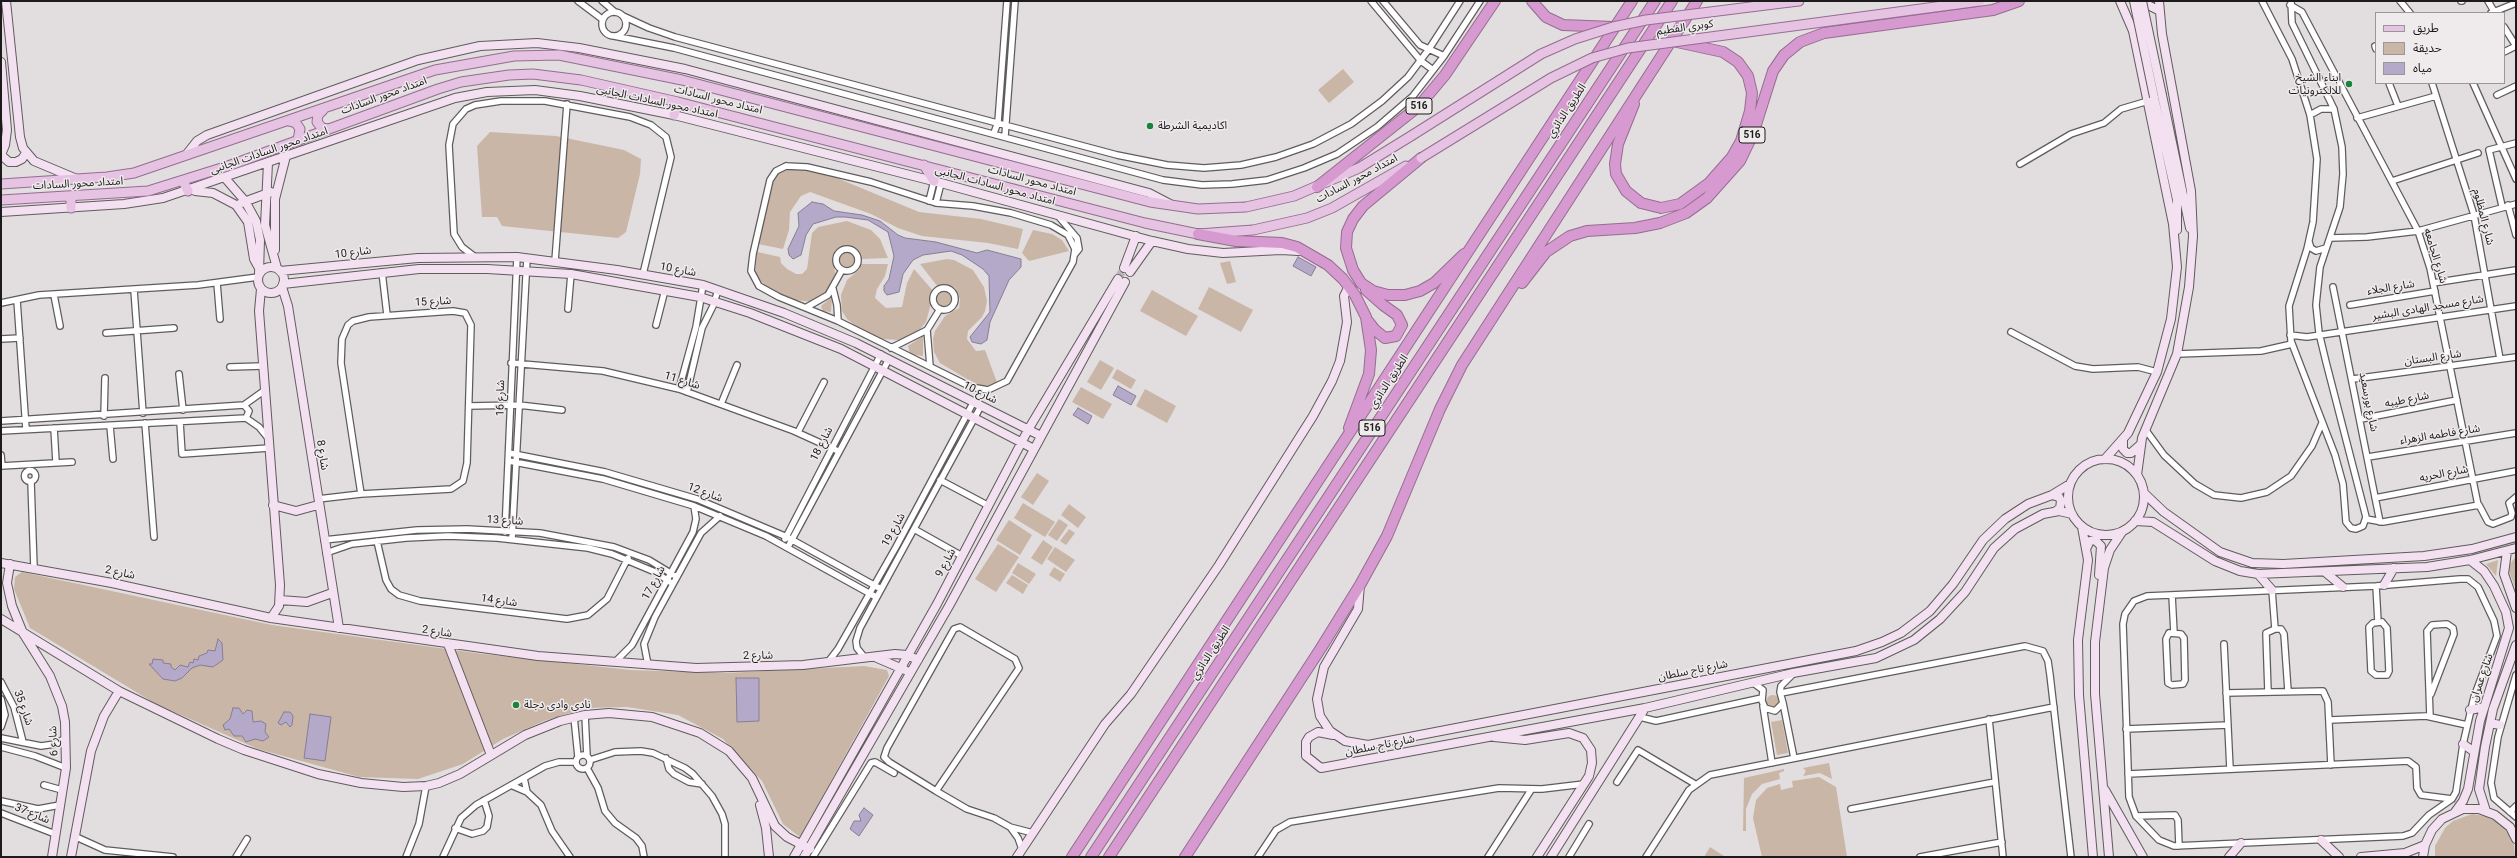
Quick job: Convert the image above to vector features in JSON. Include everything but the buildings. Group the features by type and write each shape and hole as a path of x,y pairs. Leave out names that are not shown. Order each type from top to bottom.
{"highway":[{"name":"516","path":"1317,187 1419,106 1445,75 1494,1"},
{"path":"1532,1 1546,17 1562,25 1612,27"},
{"name":"الطريق الدائري","path":"1072,857 1473,246 1535,146 1632,1"},
{"name":"الطريق الدائري","path":"1091,857 1655,1"},
{"name":"516","path":"1109,857 1672,1"},
{"name":"516","path":"1185,857 1321,648 1360,584 1387,536 1450,386 1495,312 1697,1"},
{"name":"516","path":"1495,312 1508,300 1546,252 1561,240 1578,232 1635,228 1660,223 1686,213 1707,198 1740,161 1753,134 1773,71 1784,55 1800,42 1824,33 1988,11 2018,1"},
{"name":"516","path":"1638,90 1617,149 1615,164 1616,174 1626,191 1641,203 1651,207 1671,207 1680,204 1709,184 1732,157 1741,141 1750,111 1750,85 1738,62 1715,49 1676,42"},
{"path":"1366,317 1375,330 1385,338 1391,338 1400,331 1401,320 1397,315 1375,299 1352,270 1346,248 1348,232 1353,219 1363,206 1420,158"},
{"name":"516","path":"1198,234 1236,241 1282,243 1311,254 1334,269 1348,286 1366,317 1371,350 1369,374 1342,446"},
{"name":"516","path":"1361,283 1373,291 1388,295 1405,295 1420,291 1434,283 1473,246"}],"main road":[{"name":"كوبري الفطيم","path":"1411,136 1541,54 1575,39 1612,27 1646,20 1794,1"},
{"name":"كوبري الفطيم","path":"1420,158 1551,78 1592,58 1628,48 1980,1"},
{"name":"امتداد محور السادات","path":"1,184 77,180 134,173 323,110 435,70 460,64 514,56 558,55 682,80 1174,207 1204,209 1246,207 1277,201 1317,187 1359,168 1411,136"},
{"name":"امتداد محور السادات","path":"1,200 71,197 148,191 184,181 438,89 467,81 509,74 557,76 678,102 1145,223 1198,234 1254,230 1307,218 1357,195 1420,158"},
{"path":"674,115 678,102"},
{"path":"323,110 318,115 317,122 322,128 329,129"},
{"path":"289,121 296,123 300,129 298,140"},
{"path":"924,165 937,182"},
{"path":"184,181 188,191"},
{"path":"71,197 71,208"}],"street":[{"path":"6,1 20,137 26,153 39,164 77,180"},
{"path":"578,1 602,19 604,30 614,36 674,48 994,133 1163,180 1202,185 1267,180 1304,168 1337,154 1377,127 1413,96 1444,56 1480,1"},
{"path":"602,1 623,16 649,28 675,36 1154,164 1204,168 1241,165 1298,150 1333,134 1382,101 1421,61 1460,1"},
{"path":"994,133 998,122 1007,1"},
{"path":"1005,136 1015,1"},
{"path":"1371,1 1421,61 1434,70"},
{"path":"1383,1 1420,45 1444,56"},
{"path":"2120,1 2128,16 2155,98 2182,186 2188,222 2193,236"},
{"path":"2105,460 2123,440 2144,402 2157,372 2169,331 2175,293 2175,239 2178,224 2177,200 2134,1"},
{"path":"2142,1 2155,98"},
{"path":"2109,857 2094,669 2100,588 2106,559 2122,532 2135,521 2142,508 2144,493 2137,475 2140,445 2145,429 2176,354 2189,287 2193,236 2190,185 2158,10 2159,1"},
{"path":"2400,1 2409,11"},
{"path":"2488,1 2494,12"},
{"path":"2263,2 2292,59 2310,115 2315,147 2317,177 2309,242 2290,298 2288,319 2290,335 2292,344 2341,474 2346,522 2351,528 2356,529 2363,526 2366,519 2319,334 2317,287 2326,248 2340,207 2344,174 2342,140 2334,109 2298,36 2291,17 2290,3"},
{"name":"شارع الجامعه","path":"2290,3 2302,12 2418,231 2435,291 2478,505"},
{"path":"2496,12 2516,3"},
{"path":"2128,16 2134,8 2141,6 2148,5 2158,10"},
{"path":"602,19 608,13 616,12"},
{"path":"614,36 621,33 625,26 623,16"},
{"path":"2505,29 2516,46 2505,52"},
{"path":"186,155 197,141 207,135 418,60 480,46 537,44 579,48 685,69 1149,193 1174,207"},
{"path":"1,62 7,140 1,155 6,160 12,162 22,159 26,153"},
{"path":"2389,84 2398,106"},
{"name":"شارع المظلوم","path":"2432,84 2474,215 2500,359"},
{"path":"2473,84 2516,179"},
{"path":"2497,95 2516,86"},
{"name":"امتداد محور السادات الجانبى","path":"1,212 71,208 146,201 188,191 455,98 487,92 535,90 556,92 674,115 1055,213 1152,241 1211,252 1240,253 1281,250 1311,254"},
{"path":"2357,118 2436,96"},
{"path":"2020,164 2071,134 2104,123 2121,109 2155,98"},
{"path":"475,257 462,247 454,234 449,146 453,124 466,109 485,103 522,100 567,104 640,121 660,130 666,138 671,157 643,274"},
{"path":"556,261 567,104"},
{"path":"2310,115 2321,110 2334,109"},
{"path":"2516,143 2489,150 2505,206 2516,235"},
{"path":"2392,182 2457,158 2478,153"},
{"path":"275,255 276,192 286,156"},
{"path":"261,289 271,293 283,285 265,225 268,163"},
{"path":"1055,213 1077,238 1079,249 1015,368 1001,385 988,390 977,389 838,321 764,290 756,282 751,271 753,254 769,185 776,171 786,166 806,167 871,182 936,203 985,208 1051,225 1068,235 1075,254"},
{"path":"225,178 245,201 256,221 259,232 259,273 261,289 259,301 264,390 280,600 276,611 271,618"},
{"path":"929,201 937,182"},
{"path":"936,203 937,182"},
{"path":"188,191 213,193 236,205 248,222 254,260 259,273"},
{"path":"236,205 267,193 276,192"},
{"path":"2330,238 2367,237 2418,231 2516,204"},
{"path":"1136,236 1127,270 1152,241"},
{"path":"2309,242 2311,248 2316,251 2326,248"},
{"name":"شارع 10","path":"279,270 418,258 517,257 556,261 643,274 703,285 784,313 880,354 977,405 1041,436"},
{"name":"شارع 16","path":"512,539 517,462 520,363 521,271 517,257"},
{"name":"شارع 16","path":"505,538 509,461 511,362 521,271 527,258"},
{"path":"1,303 35,295 134,290 217,283 259,273 269,267 279,270"},
{"name":"شارع 10","path":"283,285 382,272 436,268 571,274 700,297 814,337 879,367 1034,449"},
{"path":"807,307 821,300 833,289 842,270"},
{"path":"2433,283 2516,270"},
{"path":"382,272 387,315"},
{"path":"568,309 571,274"},
{"name":"شارع 9","path":"794,857 939,600 1028,430 1121,281 1066,391 949,606 804,857"},
{"path":"217,283 220,319"},
{"name":"شارع 8","path":"283,285 288,306 332,593 339,628"},
{"path":"679,389 696,326 703,285"},
{"path":"1017,857 1024,853 1114,716 1219,565 1332,382 1346,337 1347,313 1344,296 1348,286"},
{"name":"شارع بورسعيد","path":"2333,287 2353,379 2380,522"},
{"path":"833,289 837,305 838,321"},
{"path":"134,290 143,413"},
{"path":"656,325 665,290"},
{"path":"687,392 702,328 718,290"},
{"name":"شارع الجلاء","path":"2350,305 2435,291"},
{"path":"54,295 60,326"},
{"path":"17,300 26,429"},
{"name":"شارع مسجد الهادى البشير","path":"2290,335 2307,337 2440,316 2516,306"},
{"path":"891,348 927,330 940,309"},
{"name":"شارع 15","path":"318,502 361,494 451,489 457,487 466,473 471,325 465,313 460,311 387,315 353,321 346,330 342,339 341,363 361,494"},
{"path":"106,333 174,328"},
{"path":"927,330 930,366"},
{"path":"2011,332 2080,368 2138,367 2157,372"},
{"path":"1,339 20,338"},
{"path":"2176,354 2261,351 2292,344"},
{"name":"شارع 18","path":"785,545 838,450 879,367 880,354"},
{"name":"شارع البستان","path":"2353,379 2516,357"},
{"name":"شارع 18","path":"789,538 831,447 879,367 889,359"},
{"name":"شارع 11","path":"511,362 603,371 679,389 798,432 838,450"},
{"path":"721,404 737,364"},
{"path":"230,367 263,366"},
{"path":"179,374 183,410"},
{"path":"104,416 105,378"},
{"path":"798,432 824,382"},
{"path":"1055,385 1066,391"},
{"path":"1,421 104,416 244,405 264,390"},
{"name":"شارع طيبه","path":"2361,419 2457,400"},
{"path":"244,405 249,411 246,418"},
{"path":"469,406 519,405 562,410"},
{"name":"شارع 19","path":"827,663 838,649 977,405"},
{"name":"شارع 19","path":"865,658 857,648 856,641 860,628 940,480 977,405"},
{"path":"1,431 246,418 260,427 269,444"},
{"path":"180,422 182,454 269,444"},
{"path":"145,423 154,537"},
{"path":"2145,429 2164,456 2195,484 2214,495 2241,498 2268,492 2291,476 2309,451 2322,423"},
{"path":"110,426 114,459"},
{"path":"54,428 56,462"},
{"name":"شارع فاطمه الزهراء","path":"2368,457 2516,433"},
{"path":"2123,440 2123,450 2127,453 2131,452 2140,445"},
{"name":"شارع 12","path":"509,453 605,472 697,500 789,538 881,589"},
{"path":"1,455 2,466 72,462"},
{"path":"2093,857 2078,670 2078,640 2087,566 2087,547 2082,527 2072,514 2068,499 2070,484 2084,466 2105,460 2123,463 2137,475"},
{"name":"شارع 12","path":"509,461 602,479 694,506 785,545 876,597"},
{"path":"29,464 30,471 25,473 24,478 31,482 34,568"},
{"name":"شارع الحريه","path":"2375,498 2516,471"},
{"path":"602,479 605,472"},
{"path":"940,480 989,506"},
{"name":"شارع تاج سلطان","path":"2070,484 2052,495 2024,506 2001,522 1983,540 1953,584 1930,611 1901,633 1874,645 1368,745 1350,743 1334,735 1318,732 1309,737 1306,742 1306,756 1321,768 1645,708 1793,673 1876,658 1914,640 1940,619 1957,601 1994,548 2008,534 2036,516 2056,512 2072,514"},
{"path":"2144,493 2184,526 2220,552 2236,559 2252,563 2283,564 2440,554 2472,549 2516,537"},
{"path":"2052,495 2059,497 2061,501 2060,508 2056,512"},
{"path":"2366,519 2380,522 2478,505 2488,522 2493,524 2511,517 2512,513 2509,503 2516,497"},
{"path":"273,505 296,512 318,502"},
{"name":"شارع 17","path":"615,663 621,659 632,645 693,532 696,519 694,506"},
{"name":"شارع 17","path":"648,665 644,651 646,636 701,533 720,516"},
{"path":"2135,521 2153,522 2223,565 2258,574 2427,567 2470,560 2516,548"},
{"path":"2176,536 2184,526"},
{"path":"2082,527 2102,535 2122,532"},
{"path":"914,529 962,556"},
{"name":"شارع 13","path":"324,540 417,530 505,530 608,545 634,554 671,572 677,577"},
{"name":"شارع 13","path":"326,553 343,546 377,541 448,536 505,538 588,548 628,558 667,579 673,584"},
{"path":"341,539 343,546"},
{"path":"2087,547 2090,541 2095,540 2101,546 2098,567 2100,588"},
{"name":"شارع 14","path":"377,541 386,580 391,589 399,595 420,601 567,620 588,614 607,599 628,558"},
{"path":"2507,551 2504,574 2516,608"},
{"name":"شارع عمران","path":"2455,812 2466,795 2473,751 2484,707 2501,658 2509,628 2506,612 2490,578 2470,560"},
{"name":"شارع 2","path":"1,563 34,568 271,618 448,644 615,663 727,668 827,663 907,655 918,660"},
{"path":"10,564 7,580 8,595 23,633"},
{"path":"2283,564 2283,574"},
{"path":"2378,622 2380,586 2394,568"},
{"path":"2325,572 2342,587"},
{"path":"2258,574 2272,590 2275,629"},
{"path":"2460,579 2468,579 2476,584 2494,621 2497,636 2483,669 2470,710 2463,744 2457,788 2452,798 2435,810 2416,830 2408,835 2179,846 2159,840 2136,816 2130,802 2126,730 2124,618 2131,605 2138,599 2172,595 2342,587 2380,586 2460,579"},
{"name":"شارع تاج سلطان","path":"1334,735 1323,722 1317,705 1318,693 1324,667 1357,614 1361,600 1360,584"},
{"path":"280,600 307,602 332,593"},
{"path":"2172,595 2174,633"},
{"path":"939,600 949,606"},
{"path":"1,619 119,691 218,739 288,764 361,783 403,787 426,786 460,774 530,733 574,717 609,713 652,717 680,725 717,742 729,751 752,778 775,826 787,837 810,849"},
{"path":"2378,622 2384,623 2387,628 2389,671 2387,675 2376,675 2371,671 2369,628 2371,624 2378,622"},
{"path":"2430,717 2431,694 2427,631 2432,625 2447,624 2451,626 2454,634 2431,694"},
{"path":"936,791 1019,668 1015,658 960,627 954,629 884,754 886,760 936,791 967,809 994,818 1010,827 1032,833"},
{"path":"2268,692 2266,633 2275,629 2281,630 2284,634 2288,691"},
{"name":"شارع 6","path":"23,633 40,658 62,706 66,738 66,768 52,857"},
{"path":"2174,633 2181,634 2184,638 2185,680 2183,684 2172,685 2167,681 2166,639 2168,634 2174,633"},
{"path":"448,644 491,755"},
{"path":"2224,644 2230,769"},
{"name":"شارع عمران","path":"2486,811 2480,795 2480,777 2490,723 2516,645"},
{"path":"1781,693 2025,646 2037,648 2046,654 2054,707 2071,857"},
{"name":"شارع 2","path":"876,657 910,673"},
{"path":"2501,658 2510,662"},
{"path":"1793,673 1782,684 1781,693 1794,758"},
{"path":"2515,678 2500,725 2492,765 2491,788 2494,798 2516,817"},
{"name":"شارع 35","path":"1,682 14,707 23,742"},
{"path":"1752,682 1763,690 1762,698 1772,763"},
{"path":"71,857 74,836 95,738 104,716 119,691"},
{"path":"888,691 898,696"},
{"path":"2226,693 2323,691 2328,698 2331,765"},
{"path":"1640,717 1656,721 1762,698"},
{"name":"شارع 35","path":"1,699 5,715 1,727"},
{"path":"1763,706 1767,710 1775,711 1783,703"},
{"path":"1646,857 1695,784 1710,776 1988,719 2054,707"},
{"path":"2470,710 2484,707"},
{"path":"1551,857 1645,708"},
{"path":"585,715 589,758 587,768 598,788 605,811 615,823 636,838 642,846 644,857"},
{"path":"1024,853 1032,833 1105,724 1114,716"},
{"path":"574,717 577,759 580,768 587,768"},
{"path":"2330,720 2430,717 2467,725"},
{"path":"1988,719 2003,857"},
{"path":"2490,723 2500,725"},
{"path":"2126,730 2228,725"},
{"path":"1491,736 1518,740 1564,733 1578,736 1589,745 1592,756 1592,770 1537,857"},
{"path":"1,738 48,746 66,738"},
{"path":"2463,744 2473,751"},
{"path":"1,747 35,756 66,768"},
{"path":"1617,782 1638,750 1695,784"},
{"path":"443,857 455,828 467,812 484,800 513,786 524,778 551,764 615,752 629,751 653,753 666,758 694,774 722,814 725,824 726,854 721,857"},
{"path":"666,758 669,769 674,774 689,782 702,784"},
{"path":"813,857 871,763 875,762 894,773"},
{"path":"2128,774 2411,762 2416,767 2418,791 2424,797 2452,798"},
{"path":"739,763 763,816 769,857"},
{"path":"2470,776 2480,777"},
{"path":"524,778 527,792"},
{"path":"1851,809 1995,782"},
{"path":"1258,857 1276,830 1290,822 1499,788 1532,790 1584,784"},
{"path":"44,785 62,790"},
{"path":"406,857 420,820 426,786"},
{"path":"513,786 527,792 541,805 552,831 570,857"},
{"path":"2104,786 2143,857"},
{"path":"1488,857 1532,790"},
{"path":"2432,798 2436,805 2435,810"},
{"path":"455,828 472,834 482,831 487,827 489,816 484,800"},
{"name":"شارع 37","path":"1,801 38,809 60,805"},
{"path":"2510,812 2516,806"},
{"path":"2423,857 2425,845 2437,823 2455,812 2471,808 2486,811 2503,820 2516,836"},
{"name":"شارع 37","path":"1,813 55,834"},
{"path":"2136,816 2174,815 2178,820 2179,846"},
{"path":"1569,857 1589,824"},
{"path":"1010,827 1018,838 1024,853"},
{"path":"74,836 105,850 142,852 173,857"},
{"path":"236,857 247,839"},
{"path":"2321,840 2339,857"},
{"path":"1920,857 2002,842"},
{"path":"2228,857 2242,843"},
{"path":"2361,857 2405,853 2425,845"}],"green space":[{"path":"1343,69 1354,82 1329,103 1318,90"},
{"path":"490,132 556,136 624,150 641,159 640,174 626,232 618,238 502,226 497,217 482,217 477,146"},
{"path":"797,166 825,173 919,212 981,219 1023,229 1018,249 988,243 922,236 898,228 871,214 810,192 801,196 790,212 789,230 783,249 758,244 775,176 789,167"},
{"path":"847,221 871,230 880,239 888,258 862,259 855,249 842,247 832,257 836,277 827,293 813,302 794,300 769,290 755,274 757,252 780,257 781,263 787,269 796,274 802,274 807,269 812,233 818,227"},
{"path":"1033,230 1052,234 1062,240 1069,251 1029,261 1022,253"},
{"path":"848,252 855,257 856,260 851,267 848,268 841,263 840,260 845,253"},
{"path":"947,259 954,260 973,270 984,287 987,301 985,311 982,317 968,331 967,339 976,351 985,350 998,385 982,386 967,379 940,363 934,352 933,339 935,331 945,316 959,308 960,299 955,288 947,285 938,287 920,264"},
{"path":"1230,261 1236,282 1227,284 1220,263"},
{"path":"861,264 888,264 885,276 877,289 875,298 886,308 902,307 907,283 914,269 934,292 926,322 916,334 899,340 883,339 857,327 847,319 842,311 841,295 847,280 859,270"},
{"path":"1209,287 1253,310 1241,332 1198,309"},
{"path":"1152,290 1198,316 1186,336 1140,311"},
{"path":"944,292 951,297 952,300 947,307 944,308 937,303 936,300 941,293"},
{"path":"832,297 831,312 823,311 821,306"},
{"path":"923,336 923,356 910,354 908,346"},
{"path":"1100,360 1114,368 1101,390 1087,382"},
{"path":"1117,369 1136,380 1131,389 1112,378"},
{"path":"1081,387 1112,404 1103,419 1072,402"},
{"path":"1145,389 1176,406 1167,423 1136,406"},
{"path":"1037,473 1049,481 1033,505 1021,497"},
{"path":"1023,503 1055,522 1045,537 1014,518"},
{"path":"1069,504 1086,517 1078,528 1061,515"},
{"path":"1059,519 1068,525 1057,541 1048,535"},
{"path":"1009,520 1032,535 1020,555 996,540"},
{"path":"1069,529 1075,533 1066,545 1060,541"},
{"path":"1043,540 1053,547 1042,565 1031,558"},
{"path":"998,544 1019,557 996,592 975,579"},
{"path":"1055,547 1075,560 1066,572 1047,559"},
{"path":"2516,556 2516,590 2509,571 2510,564"},
{"path":"2498,560 2496,576 2486,564"},
{"path":"1018,563 1036,574 1029,584 1012,573"},
{"path":"1054,567 1065,574 1060,582 1049,575"},
{"name":"نادى وادى دجلة","path":"22,572 272,625 483,654 631,670 726,673 864,666 887,670 889,676 800,837 783,824 762,781 723,739 678,715 627,707 586,708 544,721 503,739 463,764 418,779 359,777 258,749 156,704 30,628 14,589 15,577"},
{"path":"1012,575 1028,585 1023,594 1006,583"},
{"path":"1773,695 1778,697 1780,702 1778,707 1773,709 1768,707 1766,702 1768,697"},
{"path":"1782,720 1788,753 1777,755 1771,722"},
{"path":"1829,763 1832,779 1820,773 1803,776 1806,771 1803,768"},
{"path":"1784,769 1784,771 1779,773 1780,779 1762,784 1752,794 1746,809 1746,831 1743,831 1744,778"},
{"path":"1819,777 1836,787 1847,857 1762,857 1753,818 1756,800 1767,788 1780,784 1781,790 1793,787 1792,781"},
{"path":"2472,814 2486,816 2498,822 2508,832 2514,844 2515,857 2435,857 2435,846 2445,828 2453,821"},
{"path":"1710,847 1724,856 1724,857 1704,857"}],"water":[{"path":"812,202 823,204 834,211 862,215 880,221 898,235 905,238 936,242 977,253 987,250 1021,259 1021,267 1009,280 990,322 987,340 981,344 972,342 970,337 990,312 989,276 983,269 962,255 951,251 923,255 913,260 903,274 899,292 887,295 884,291 884,286 889,279 894,256 888,232 868,220 836,217 813,224 806,235 801,255 793,259 789,255 788,249 799,226 798,213"},
{"path":"1298,257 1316,267 1311,276 1293,266"},
{"path":"1118,386 1136,396 1131,405 1113,395"},
{"path":"1078,408 1092,416 1088,424 1073,415"},
{"path":"218,639 222,643 223,660 213,667 200,665 192,668 182,678 175,681 163,679 149,664 152,664 153,659 163,660 163,663 171,664 171,667 175,670 180,665 188,667 190,662 193,663 194,659 198,660 199,656 207,653 208,650 215,651"},
{"path":"736,678 759,678 759,721 737,722"},
{"path":"233,708 239,708 243,714 247,710 252,711 253,722 261,721 266,724 265,732 269,737 263,741 255,739 246,742 242,736 234,736 229,729 225,730 223,725 230,719"},
{"path":"284,712 290,712 293,716 292,725 290,727 286,722 281,725 278,723"},
{"path":"310,714 331,717 325,761 304,758"},
{"path":"864,808 873,815 859,836 850,829 854,821 861,821 859,815"}],"tunnel":[{"path":"1118,279 1124,268"}],"place":[{"name":"ابناء الشيخ للالكترونيات","path":"2349,84"},
{"name":"اكاديمية الشرطة","path":"1150,126"},
{"name":"نادى وادى دجلة","path":"516,705"}]}
